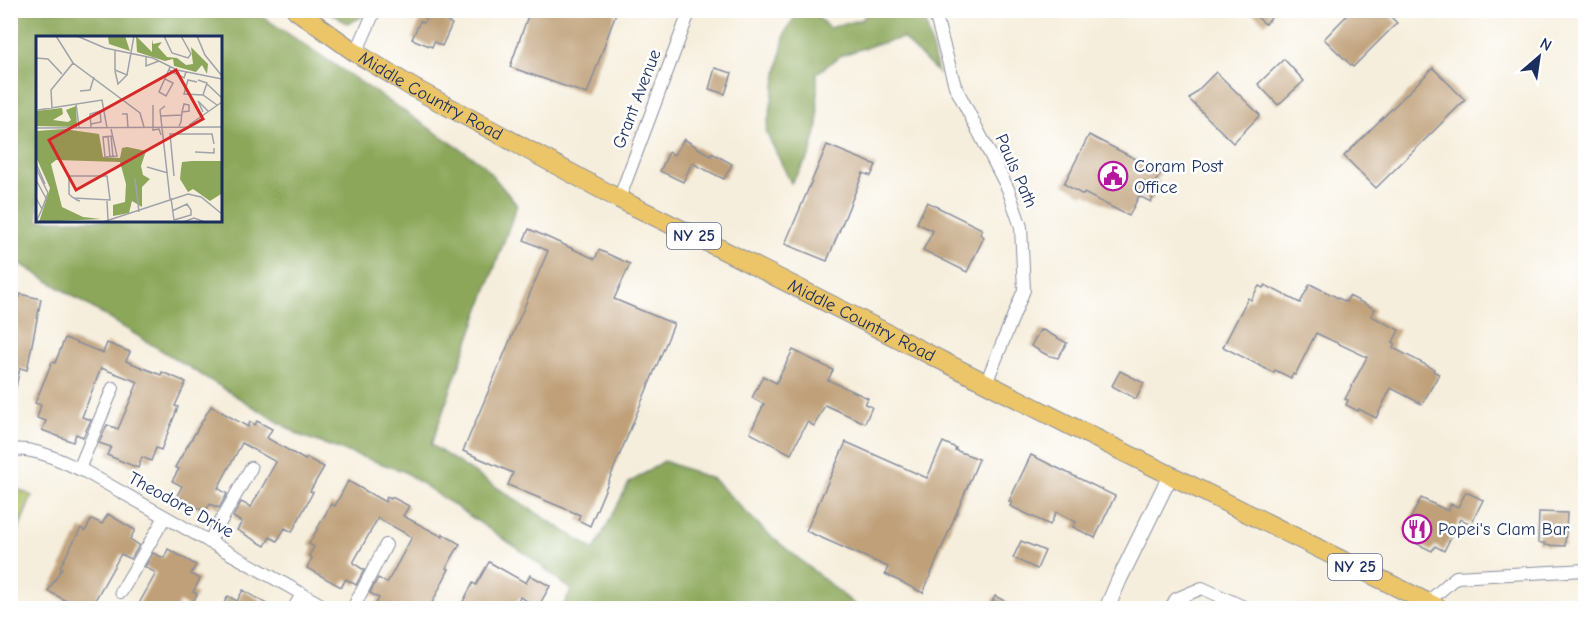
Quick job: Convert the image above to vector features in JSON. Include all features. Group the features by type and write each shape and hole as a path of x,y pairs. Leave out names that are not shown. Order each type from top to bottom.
{"main road":[{"name":"Middle Country Road","path":"296,10 356,53 415,89 619,199 1170,476 1433,605"}],"street":[{"path":"356,53 375,10"},
{"name":"Grant Avenue","path":"619,199 690,10"},
{"name":"Pauls Path","path":"934,10 955,86 1008,189 1021,227 1023,290 986,383"},
{"path":"79,469 113,388"},
{"name":"Theodore Drive","path":"10,450 17,449 44,455 79,469 327,609"},
{"path":"209,542 251,468"},
{"path":"1107,609 1170,476"},
{"path":"122,592 165,517"},
{"path":"353,609 386,545"},
{"path":"1433,605 1456,577 1586,570"},
{"path":"1170,609 1176,599 1202,588 1246,609"},
{"path":"294,609 302,594"}],"green space":[{"path":"10,11 254,11 483,164 517,205 431,445 594,550 629,483 664,461 713,479 766,532 859,608 562,608 571,590 529,556 403,471 301,436 11,258"},
{"path":"327,11 366,11 364,16 348,24"},
{"path":"799,11 812,11 829,28 863,19 868,11 923,11 938,73 903,38 842,55 817,73 818,125 810,155 791,183 766,132 785,32"},
{"path":"11,486 32,496 11,547"}],"building":[{"path":"530,10 617,10 587,94 510,67"},
{"path":"1249,10 1267,10 1273,16 1265,24"},
{"path":"1352,10 1384,10 1397,23 1353,67 1324,39"},
{"path":"428,12 452,24 442,46 434,42 432,47 412,39 420,21 424,23"},
{"path":"1284,59 1304,81 1278,105 1258,84"},
{"path":"715,68 732,73 725,94 709,89"},
{"path":"1433,68 1465,100 1376,188 1344,156"},
{"path":"1216,72 1260,115 1233,143 1189,99"},
{"path":"1089,135 1161,172 1156,181 1160,184 1151,202 1139,196 1129,216 1064,184"},
{"path":"684,139 711,156 712,153 732,164 724,179 692,163 683,182 660,171 669,152 674,155"},
{"path":"827,145 876,165 871,176 863,173 827,261 785,244"},
{"path":"927,202 982,229 980,234 984,237 967,272 923,250 933,231 917,223"},
{"path":"529,229 595,259 599,250 630,264 614,299 674,324 590,526 578,520 580,515 508,485 513,473 463,451 548,251 524,240"},
{"path":"1310,284 1346,302 1349,296 1375,309 1371,316 1399,330 1393,342 1395,343 1393,348 1434,369 1433,371 1439,374 1422,404 1391,388 1376,418 1346,405 1348,400 1345,399 1367,357 1316,333 1295,375 1293,374 1291,378 1275,370 1274,373 1223,347 1248,298 1251,300 1259,286 1263,288 1265,285 1300,303"},
{"path":"20,294 41,299 27,370 20,368 15,392 10,392 10,295 20,297"},
{"path":"1040,330 1067,343 1058,358 1031,346"},
{"path":"65,338 103,353 107,343 130,352 126,361 186,382 175,406 178,407 161,450 156,448 151,461 142,457 138,468 107,455 111,447 99,443 107,425 118,429 138,382 101,368 82,417 91,420 83,437 76,434 73,442 42,430 46,421 37,418 41,405 35,403"},
{"path":"793,350 833,370 828,380 868,398 865,404 872,407 865,423 825,405 814,426 807,422 791,454 750,433 764,404 752,398 763,376 776,383"},
{"path":"1120,371 1144,383 1136,399 1112,386"},
{"path":"211,406 248,427 250,422 255,425 257,421 272,429 267,438 305,460 307,458 324,467 310,491 313,492 292,532 285,528 277,541 270,537 265,546 237,530 242,522 233,517 241,502 251,507 276,462 242,443 218,488 227,494 219,508 210,504 205,512 177,496 182,486 172,481 179,469 175,467"},
{"path":"846,442 927,478 943,442 956,448 955,450 979,459 923,593 885,574 888,567 806,531"},
{"path":"1031,455 1115,496 1095,538 1073,527 1076,522 1056,512 1050,525 1010,506 1012,502 1009,501"},
{"path":"348,481 385,502 387,497 391,499 392,497 409,506 403,516 460,544 446,568 449,569 429,609 373,609 379,598 370,593 378,578 387,583 412,537 378,518 353,563 364,570 356,585 346,579 341,587 307,568 312,558 309,556 314,547 309,544 331,504 335,506"},
{"path":"1466,492 1483,500 1471,524 1460,519 1444,551 1435,546 1432,551 1405,538 1407,533 1404,531 1421,498 1448,511 1451,504 1458,507"},
{"path":"1539,512 1567,513 1565,546 1538,543"},
{"path":"108,514 135,530 130,539 139,545 131,559 121,554 90,609 81,609 48,591 81,528 85,531 92,519 102,524"},
{"path":"1021,541 1045,551 1037,569 1013,558"},
{"path":"168,549 196,565 191,574 200,579 193,592 197,594 190,608 179,602 176,609 136,609 156,573 145,567 153,553 164,558"},
{"path":"489,562 526,583 530,575 550,586 538,607 520,597 513,609 459,609 473,583 476,585"},
{"path":"243,590 275,609 221,609 228,596 237,601"},
{"path":"995,596 1020,609 989,609"}],"place":[{"name":"Coram Post Office","path":"1113,176"},
{"name":"Popei's Clam Bar","path":"1417,529"}]}
